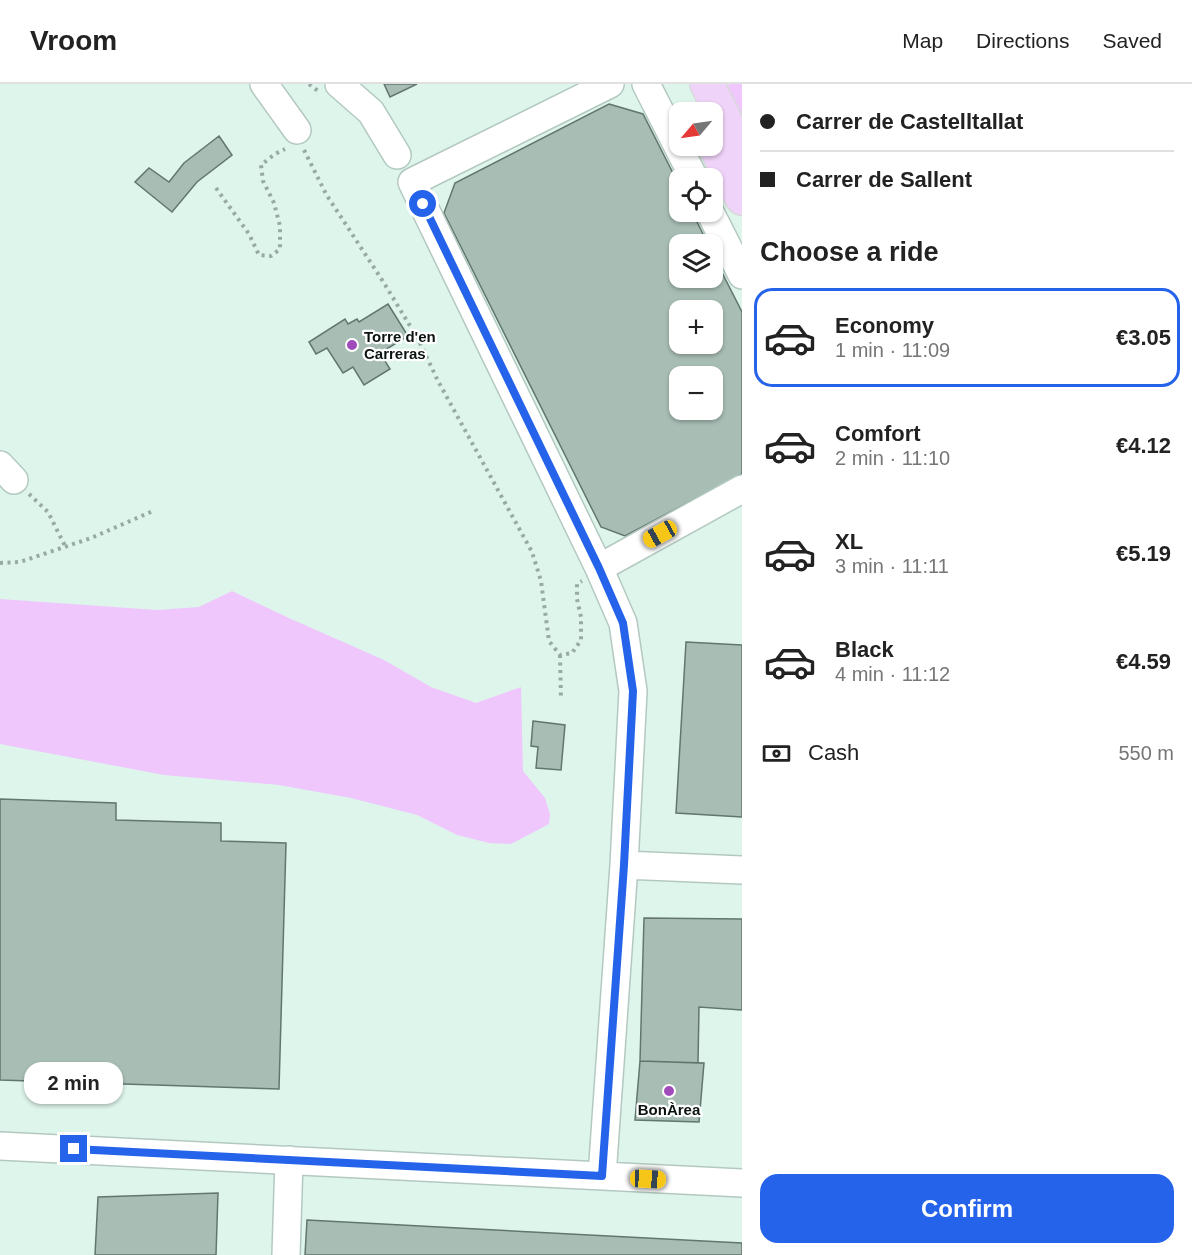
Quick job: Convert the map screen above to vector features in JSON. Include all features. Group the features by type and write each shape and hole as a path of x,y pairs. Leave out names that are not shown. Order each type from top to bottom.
{"main road":[{"path":"684,84 694,102"},
{"path":"707,84 742,154"},
{"path":"720,156 742,198"}],"street":[{"path":"264,84 298,136"},
{"path":"339,84 371,112 398,155"},
{"path":"646,84 688,168"},
{"path":"602,1176 624,865 633,691 623,623 412,182 606,86"},
{"path":"715,222 742,275"},
{"path":"600,571 742,489"},
{"path":"624,865 742,870"},
{"path":"0,1146 742,1183"},
{"path":"286,1255 289,1160"}],"path":[{"path":"216,188 249,234 259,255 271,256 280,249 280,226 274,203 263,181 261,165 298,136 326,194 418,339 438,381 532,552 541,581 549,641 560,655 561,699"},
{"path":"7,472 48,512 65,546"},
{"path":"0,563 20,562 91,538 153,512"},
{"path":"560,655 572,653 581,640 577,584 600,571"}],"shaded area":[{"path":"730,84 742,84 742,124 722,88"},
{"path":"232,591 384,660 431,687 476,703 521,687 523,771 545,798 550,814 549,824 511,844 489,843 457,835 417,815 351,798 279,785 164,775 0,744 0,599 157,610 199,607"}],"building":[{"path":"384,84 417,84 390,97"},
{"path":"609,104 643,114 670,168 669,222 697,222 703,234 669,234 669,288 723,288 723,275 742,312 742,474 625,536 601,527 444,213 455,183"},
{"path":"219,136 232,155 197,182 172,212 135,182 149,168 169,182 184,163"},
{"name":"Torre d'en Carreras","path":"388,304 408,336 380,353 390,369 364,385 353,367 343,373 327,348 316,354 309,342 345,319 348,324 357,319 359,322"},
{"path":"686,642 742,645 742,817 676,813"},
{"path":"533,721 565,725 561,770 536,768 538,747 531,746"},
{"path":"0,799 116,803 116,820 221,823 221,841 286,843 279,1089 0,1080"},
{"path":"644,918 742,919 742,1010 699,1007 698,1063 640,1061"},
{"name":"BonÀrea","path":"640,1061 704,1063 699,1122 635,1120"},
{"path":"218,1193 216,1255 95,1255 98,1197"},
{"path":"307,1220 742,1243 742,1255 305,1255"}],"place":[{"name":"Torre d'en Carreras","path":"352,345"},
{"name":"BonÀrea","path":"669,1091"}],"route":[{"path":"74,1149 602,1176 624,865 633,691 623,623 599,568 423,204"}]}
